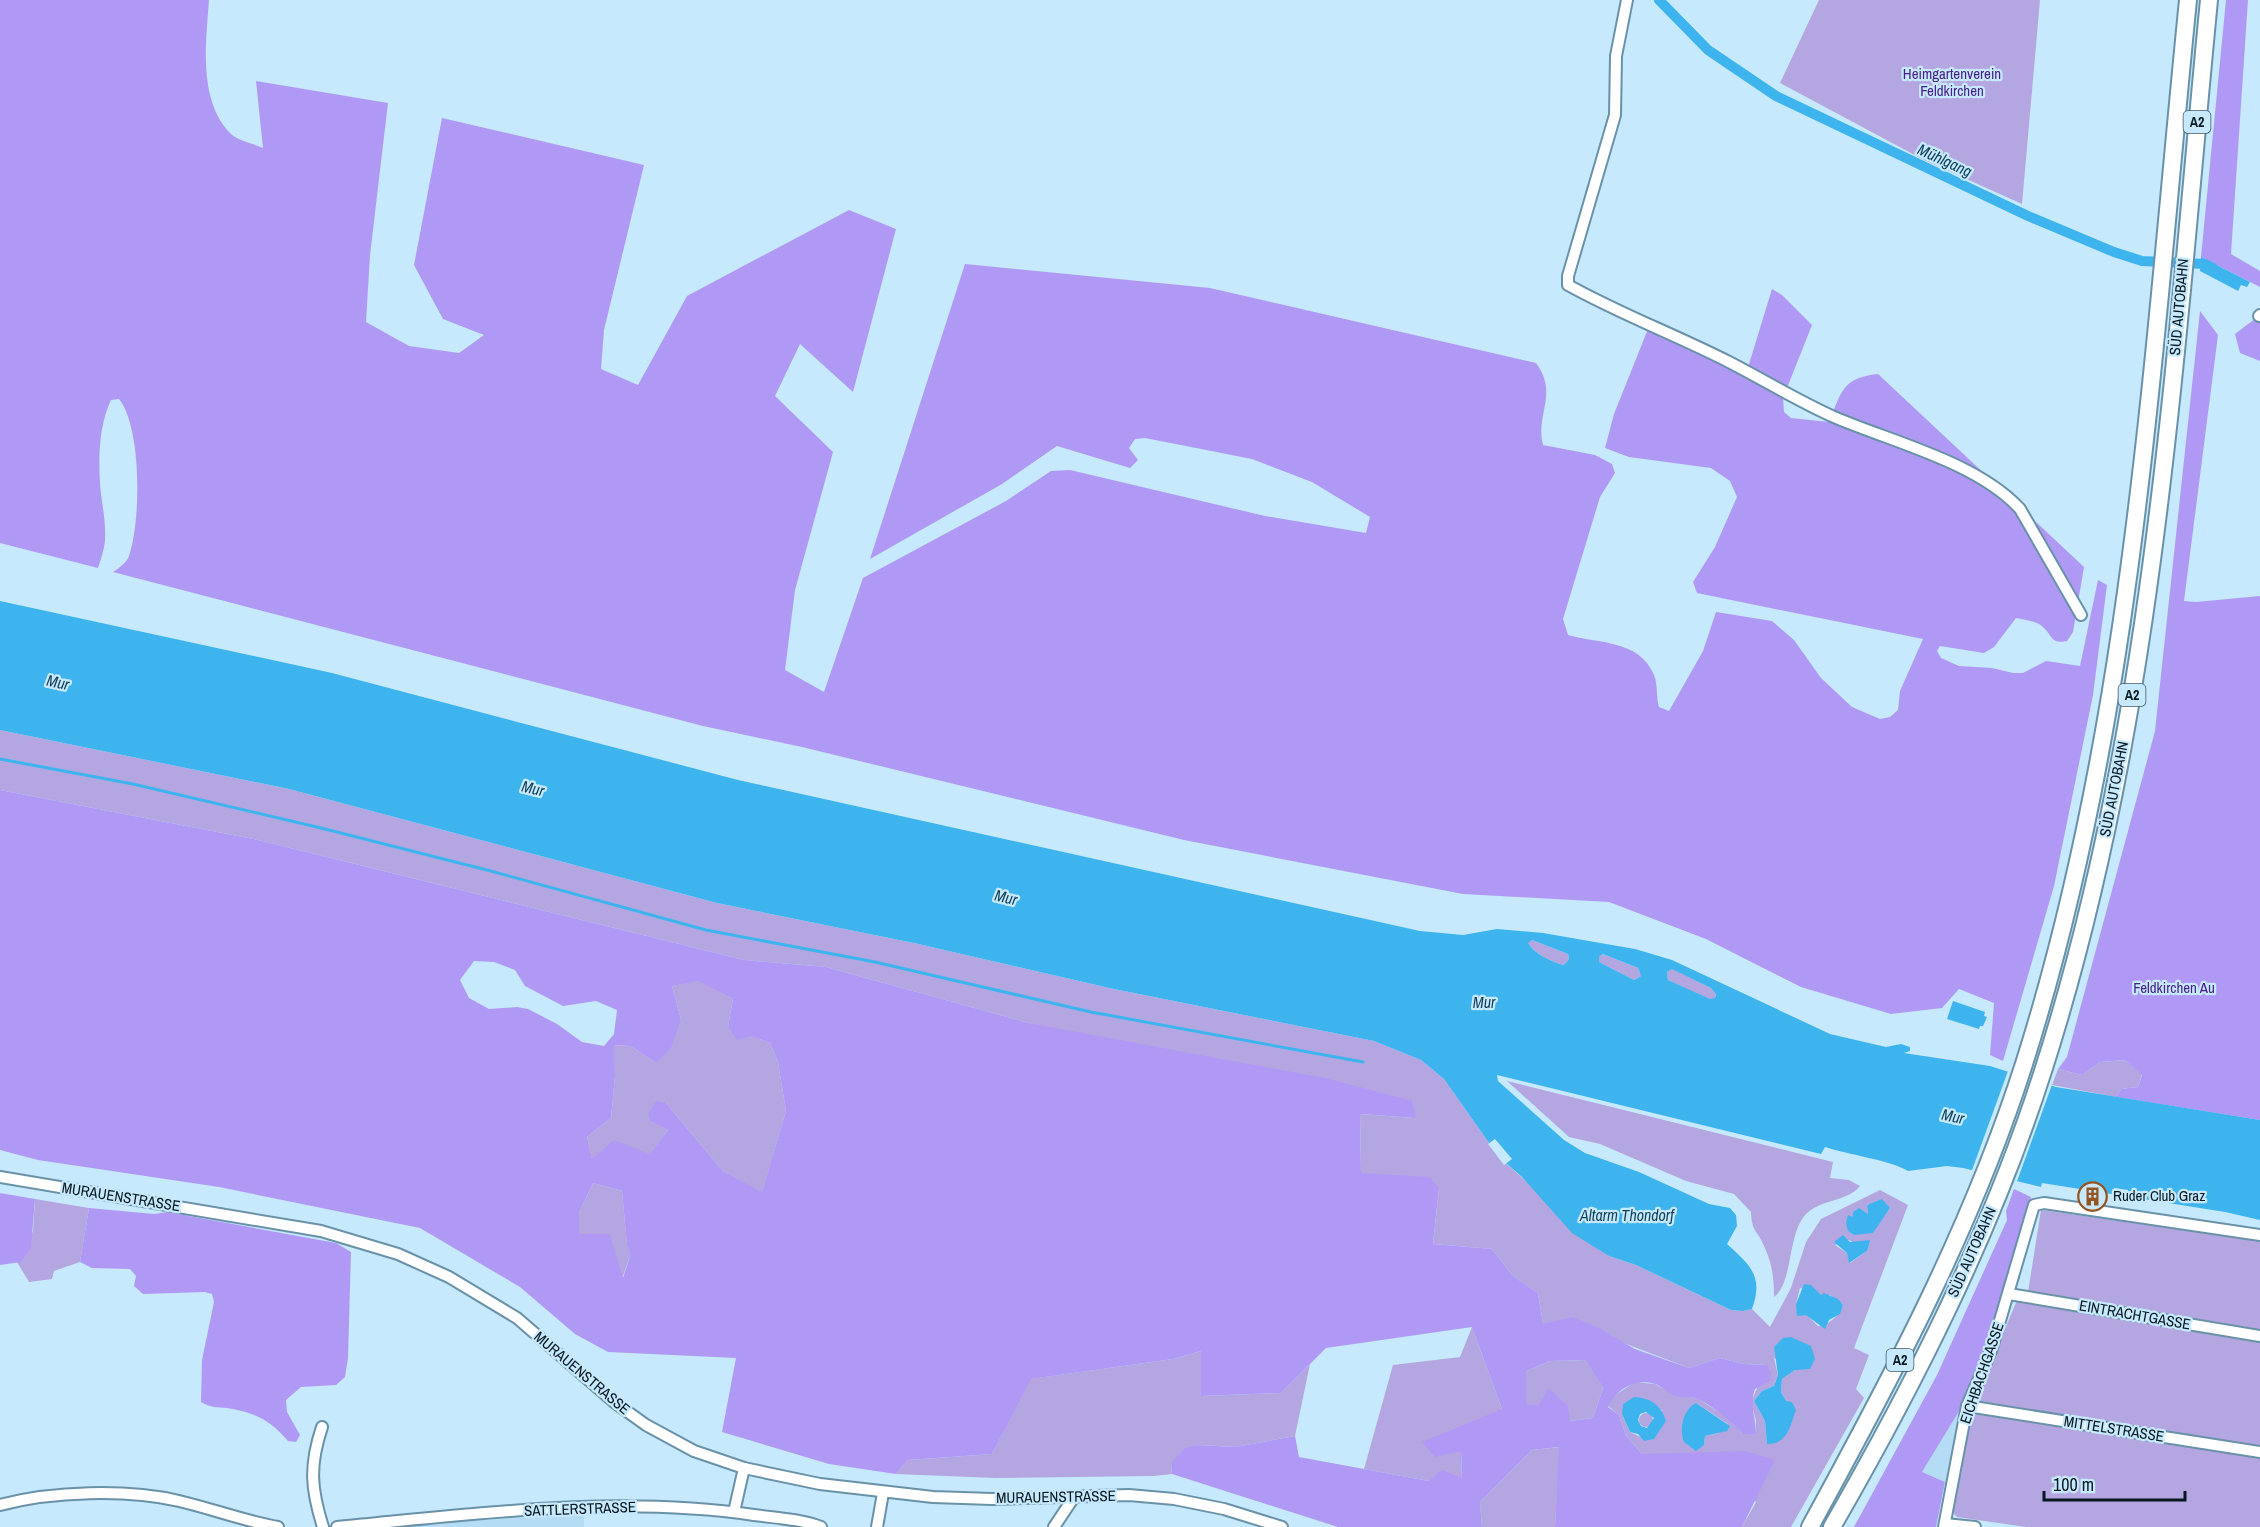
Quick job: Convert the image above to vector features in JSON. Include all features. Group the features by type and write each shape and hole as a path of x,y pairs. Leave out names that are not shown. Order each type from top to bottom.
{"highway":[{"name":"SÜD AUTOBAHN","path":"1810,1527 1914,1333 1979,1187 2024,1065 2062,933 2090,810 2109,708 2143,458 2188,0"},
{"name":"SÜD AUTOBAHN","path":"1832,1527 1933,1339 1999,1192 2044,1070 2082,939 2110,817 2145,613 2179,312 2209,0"}],"street":[{"path":"1627,0 1616,56 1615,115 1568,276 1568,285 1728,362 1825,413 1932,455 2007,495 2020,509 2081,615"},
{"name":"MURAUENSTRASSE","path":"0,1177 321,1231 398,1254 457,1282 517,1318 614,1402 646,1425 694,1451 744,1468 820,1484 883,1493 992,1499 1129,1495 1174,1499 1224,1509 1282,1527"},
{"name":"EICHBACHGASSE","path":"1975,1527 1944,1525 1967,1406 1991,1351 2034,1205 2040,1202 2260,1235"},
{"name":"EINTRACHTGASSE","path":"2009,1294 2260,1336"},
{"name":"MITTELSTRASSE","path":"1967,1406 2260,1452"},
{"path":"322,1427 314,1449 311,1474 315,1501 323,1527"},
{"path":"734,1512 744,1468"},
{"path":"877,1527 883,1493"},
{"path":"0,1505 48,1496 119,1495 177,1501 247,1521 278,1527"},
{"path":"1054,1527 1074,1497"},
{"name":"SATTLERSTRASSE","path":"337,1527 518,1510 641,1507 734,1512 821,1527"}],"shaded area":[{"path":"1961,1408 1948,1480 1945,1482 1922,1472"},
{"path":"584,1514 584,1527 403,1527 403,1525"}],"green space":[{"path":"0,0 209,0 206,70 213,104 220,120 230,133 241,140 263,148 256,81 388,103 370,255 366,322 409,346 459,353 484,335 443,319 414,265 442,118 644,165 604,330 601,369 638,385 687,296 849,210 896,229 853,392 800,344 775,396 833,452 795,590 785,670 824,692 863,578 1006,501 1051,471 1070,470 1265,516 1366,533 1370,517 1312,482 1252,459 1145,438 1135,439 1129,448 1138,460 1130,468 1057,446 1002,484 870,559 965,264 1210,288 1536,363 1543,374 1546,385 1541,434 1543,445 1595,455 1612,464 1615,473 1600,497 1563,619 1568,635 1617,645 1638,655 1647,663 1654,675 1659,707 1669,711 1703,651 1716,612 1772,621 1794,640 1821,678 1852,707 1880,719 1890,717 1898,710 1900,691 1923,639 1697,593 1693,582 1715,547 1737,497 1730,481 1711,468 1629,457 1605,448 1614,414 1648,329 1746,374 1772,289 1782,295 1812,325 1783,398 1784,412 1791,418 1829,422 1841,394 1850,383 1878,374 2084,567 2073,632 2067,641 2055,641 2038,624 2016,618 1994,647 1984,653 1940,646 1937,651 1941,658 1959,666 1992,668 2013,673 2023,673 2046,661 2080,666 2098,580 2107,585 2093,695 2054,886 2003,1061 1990,1055 1994,1003 1959,989 1942,1008 1891,1014 1801,987 1706,939 1609,902 1463,894 1184,840 802,747 703,726 113,572 125,563 129,556 136,521 137,499 132,431 127,413 119,399 111,400 101,434 99,470 105,535 98,568 0,543"},
{"name":"Heimgartenverein Feldkirchen","path":"1819,0 2040,0 2022,204 1924,160 1780,83"},
{"path":"2226,0 2248,0 2231,254 2260,271 2260,287 2201,257"},
{"name":"Feldkirchen Au","path":"2200,311 2218,335 2184,601 2260,596 2260,1120 2116,1097 2121,1089 2138,1087 2142,1075 2125,1060 2100,1062 2082,1075 2058,1069 2067,1057 2155,731"},
{"path":"2260,315 2260,361 2240,353 2235,334"},
{"path":"0,730 289,789 717,903 914,943 1114,989 1374,1041 1421,1060 1444,1079 1499,1157 1609,1256 1636,1265 1731,1310 1752,1309 1770,1327 1791,1288 1806,1242 1821,1219 1880,1190 1908,1205 1854,1348 1869,1355 1856,1389 1864,1398 1791,1527 1742,1527 1756,1502 1690,1454 1642,1454 1626,1436 1619,1415 1608,1406 1612,1397 1635,1382 1655,1384 1674,1395 1697,1398 1725,1416 1743,1434 1756,1434 1756,1421 1751,1402 1767,1365 1744,1364 1720,1358 1689,1368 1621,1342 1543,1324 1538,1293 1512,1275 1492,1249 1433,1244 1439,1188 1361,1173 1360,1114 1415,1118 1029,1023 826,967 744,960 258,840 0,790","holes":["1867,1204 1890,1208 1879,1222 1853,1218 1868,1214","1849,1240 1867,1251 1850,1263 1847,1253 1835,1245","1800,1288 1821,1295 1830,1295 1843,1305 1834,1319 1818,1326 1796,1304","1774,1358 1795,1370 1782,1379 1781,1392 1786,1401 1767,1443 1765,1421 1754,1401 1762,1391 1774,1386 1778,1375","1696,1403 1728,1424 1719,1433 1705,1436 1704,1445","1662,1410 1643,1438 1630,1432 1622,1414"]},
{"path":"0,790 258,840 744,960 826,967 1029,1023 1330,1079 1412,1101 1416,1118 1360,1114 1361,1173 1430,1177 1439,1188 1433,1244 1492,1249 1512,1275 1538,1293 1543,1324 1572,1317 1597,1327 1635,1349 1689,1368 1720,1358 1744,1364 1767,1365 1771,1373 1770,1381 1755,1389 1753,1395 1756,1434 1743,1434 1705,1403 1695,1398 1675,1396 1655,1384 1634,1384 1621,1390 1608,1407 1619,1415 1626,1436 1642,1454 1745,1451 1775,1460 1742,1527 1555,1527 1559,1447 1532,1450 1480,1502 1482,1527 1338,1527 1172,1474 1171,1463 1185,1448 1198,1445 1235,1447 1295,1436 1299,1457 1429,1481 1442,1470 1462,1478 1461,1451 1435,1457 1422,1442 1502,1409 1472,1327 1326,1348 1281,1393 1201,1396 1201,1351 1173,1359 1031,1379 992,1454 908,1460 896,1474 829,1464 722,1432 736,1358 608,1352 575,1334 520,1287 420,1228 219,1187 38,1160 0,1150","holes":["474,961 494,962 515,970 525,986 563,1006 596,1001 617,1010 614,1034 604,1046 582,1042 557,1024 528,1009 517,1007 489,1009 469,998 460,980","698,981 733,999 728,1027 737,1040 751,1036 770,1043 778,1062 786,1111 762,1192 723,1171 666,1103 656,1101 648,1114 650,1121 668,1130 650,1154 614,1140 592,1159 587,1137 611,1118 615,1076 614,1045 631,1046 656,1063 671,1048 681,1019 672,986","593,1183 622,1191 630,1256 623,1278 610,1234 579,1234 579,1213","1586,1360 1603,1388 1593,1418 1570,1421 1568,1406 1548,1388 1539,1405 1526,1404 1526,1371 1550,1361"]},
{"path":"1532,940 1568,954 1569,959 1564,965 1549,960 1527,942"},
{"path":"1603,954 1638,968 1641,976 1634,980 1599,962 1599,957"},
{"path":"1672,968 1711,988 1716,994 1715,998 1710,1000 1668,980 1667,972"},
{"path":"698,980 733,999 728,1027 770,1043 778,1062 786,1111 762,1193 723,1171 666,1103 651,1121 668,1130 650,1155 592,1160 587,1137 611,1118 615,1076 613,1045 631,1046 656,1063 681,1019 672,986"},
{"path":"2125,1060 2142,1074 2138,1087 2121,1089 2116,1097 2052,1085 2058,1069 2082,1075 2100,1062"},
{"path":"1507,1081 1833,1162 1830,1178 1849,1180 1860,1186 1848,1195 1812,1209 1806,1214 1796,1233 1785,1280 1774,1297 1774,1283 1767,1252 1754,1228 1751,1212 1734,1194 1686,1181 1600,1144 1569,1137"},
{"path":"593,1183 622,1191 630,1256 622,1279 616,1260 579,1234 579,1213"},
{"path":"2014,1189 2031,1197 1986,1353 1961,1408 1922,1472 1945,1482 1936,1527 1854,1527 1937,1375 2007,1220 2006,1211"},
{"path":"0,1193 35,1199 31,1248 21,1262 0,1265"},
{"path":"35,1199 89,1208 80,1262 54,1271 52,1279 29,1282 17,1262 21,1262 33,1231"},
{"path":"89,1208 154,1214 167,1212 336,1243 351,1252 348,1358 345,1377 336,1385 301,1387 286,1400 287,1412 300,1435 296,1442 288,1441 262,1418 201,1402 202,1360 214,1302 212,1294 205,1292 143,1294 134,1286 136,1276 130,1269 92,1268 80,1262"},
{"path":"2041,1210 2260,1240 2260,1330 2028,1292"},
{"path":"2017,1300 2252,1338 2260,1343 2260,1446 1980,1403 1977,1397"},
{"path":"1472,1327 1502,1409 1461,1451 1462,1479 1429,1481 1364,1469 1393,1365 1460,1357"},
{"path":"1201,1351 1202,1396 1281,1393 1310,1364 1295,1436 1235,1447 1198,1445 1171,1463 1172,1474 1154,1476 995,1478 896,1474 908,1460 992,1454 1030,1379 1173,1359"},
{"path":"1587,1360 1603,1388 1593,1418 1570,1421 1548,1389 1539,1406 1526,1404 1526,1371 1550,1361"},
{"path":"1972,1410 2260,1455 2260,1527 2026,1527 1957,1517 1952,1512"},
{"path":"1643,1413 1649,1413 1653,1420 1649,1427 1643,1427 1639,1423 1639,1417"},
{"path":"1560,1447 1555,1527 1482,1527 1480,1502 1532,1450"}],"water":[{"path":"2201,257 2250,282 2247,287 2241,285 2238,291 2200,271"},
{"name":"Mur","path":"0,601 332,673 738,780 1420,931 1463,935 1497,929 1543,933 1635,949 1672,960 1830,1034 1886,1047 1901,1044 1910,1047 1910,1051 1904,1053 1990,1066 2056,1087 2260,1120 2260,1220 2225,1212 2042,1183 2041,1187 1963,1168 1947,1166 1908,1171 1892,1164 1825,1147 1821,1154 1497,1075 1498,1081 1564,1140 1585,1153 1639,1172 1709,1204 1730,1208 1736,1215 1737,1226 1727,1244 1753,1272 1756,1288 1752,1309 1731,1310 1636,1265 1609,1256 1572,1233 1522,1177 1499,1157 1444,1079 1421,1060 1374,1041 1114,989 914,943 717,903 289,789 0,730","holes":["1532,940 1568,954 1569,959 1564,965 1549,960 1531,947 1528,943","1603,954 1638,968 1641,976 1634,980 1599,962 1599,957","1672,969 1711,988 1716,994 1715,998 1710,999 1668,980 1667,972"]},
{"path":"1953,1001 1985,1012 1984,1016 1987,1017 1983,1026 1979,1029 1947,1019"},
{"path":"1882,1199 1890,1208 1873,1233 1854,1235 1848,1231 1846,1223 1848,1215 1853,1217 1853,1212 1859,1208 1868,1214 1867,1205"},
{"path":"1843,1235 1850,1242 1870,1240 1867,1251 1849,1263 1847,1253 1834,1242"},
{"path":"1804,1284 1811,1285 1821,1295 1824,1293 1838,1299 1843,1305 1840,1314 1829,1320 1825,1329 1806,1315 1797,1316 1796,1304"},
{"path":"1791,1337 1811,1346 1815,1359 1810,1369 1795,1370 1782,1379 1781,1392 1786,1401 1792,1402 1796,1410 1790,1428 1784,1437 1780,1441 1767,1444 1765,1421 1754,1401 1762,1391 1774,1386 1778,1375 1774,1347 1783,1338"},
{"path":"1634,1397 1650,1401 1658,1407 1666,1421 1654,1439 1644,1441 1638,1434 1630,1432 1622,1414 1623,1404","holes":["1646,1412 1654,1418 1647,1428 1641,1426 1638,1420 1640,1414"]},
{"path":"1696,1403 1730,1426 1727,1431 1705,1436 1704,1445 1696,1451 1684,1442 1682,1431 1685,1415"}],"pier":[{"path":"2008,1071 2053,1082 2016,1184 1971,1173"},
{"path":"1495,1139 1512,1159 1504,1165 1488,1144"},
{"path":"2114,1188 2128,1190 2128,1197 2140,1196 2140,1201 2113,1197"}],"waterway":[{"name":"Mühlgang","path":"1659,0 1708,50 1776,96 2028,216 2114,252 2142,261 2205,264 2213,268"},
{"path":"0,759 133,784 321,828 487,870 706,930 875,962 1091,1012 1363,1062"}],"place":[{"name":"Ruder Club Graz","path":"2092,1196"}],"water label":[{"name":"Altarm Thondorf","path":"1627,1215"}]}
